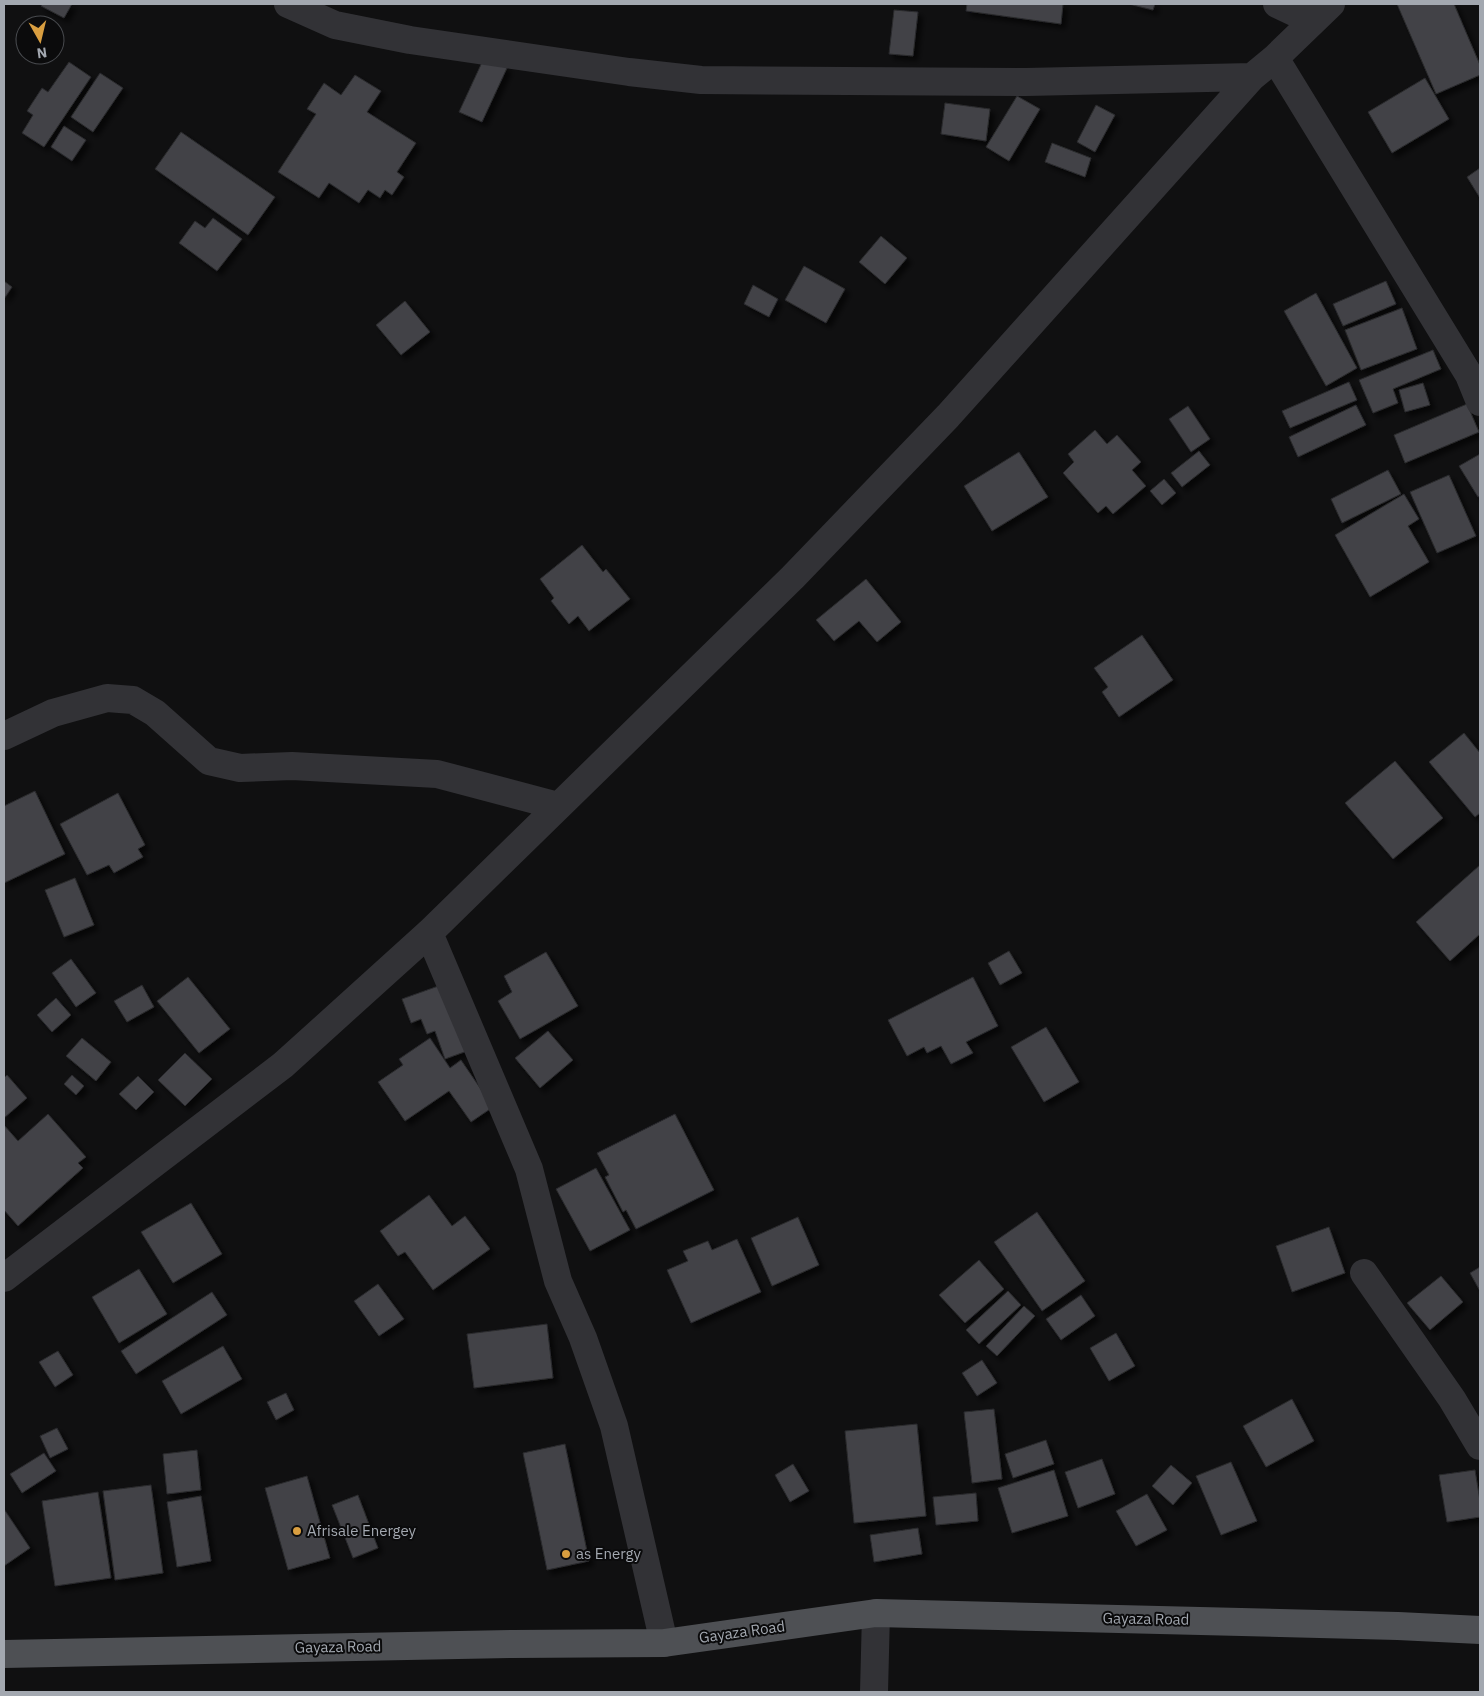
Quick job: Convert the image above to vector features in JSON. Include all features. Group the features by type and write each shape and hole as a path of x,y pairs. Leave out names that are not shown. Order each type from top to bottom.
{"main road":[{"name":"Gayaza Road","path":"4,1654 513,1644 664,1643 876,1613 1398,1626 1480,1630"}],"street":[{"path":"288,4 334,25 410,40 629,72 701,80 1026,82 1252,77"},
{"path":"1278,4 1322,12"},
{"path":"4,1278 283,1065 428,933 793,577 948,416 1252,77 1275,58 1322,12"},
{"path":"1275,58 1469,376 1480,402"},
{"path":"4,736 54,713 98,700 107,698 133,700 155,713 210,761 240,768 292,766 437,774 558,806"},
{"path":"428,933 529,1169 558,1281 583,1338 614,1426 664,1643"},
{"path":"1364,1273 1452,1399 1480,1446"},
{"path":"874,1692 876,1613"}],"building":[{"path":"42,4 72,4 65,16 58,15 41,6"},
{"path":"967,4 1063,4 1061,24 966,11"},
{"path":"1129,4 1155,4 1153,10"},
{"path":"1397,4 1454,4 1480,65 1480,75 1436,94"},
{"path":"894,10 918,12 913,56 889,54"},
{"path":"484,58 507,68 482,122 459,112"},
{"path":"69,62 91,77 44,147 22,133 33,115 27,111 42,88 48,92"},
{"path":"100,73 123,88 93,132 71,117"},
{"path":"355,75 381,91 367,112 416,143 397,172 404,177 392,195 385,190 380,198 368,190 359,203 329,183 319,198 278,172 316,114 307,109 324,83 341,95"},
{"path":"1425,78 1449,119 1392,153 1368,112"},
{"path":"1017,96 1040,109 1009,161 986,147"},
{"path":"945,103 990,109 986,141 941,134"},
{"path":"1096,105 1115,115 1095,152 1077,142"},
{"path":"64,126 86,140 72,161 51,147"},
{"path":"181,132 275,197 248,235 155,169"},
{"path":"1052,143 1091,158 1085,177 1045,162"},
{"path":"1480,168 1480,198 1467,177"},
{"path":"213,218 242,239 217,271 179,243 195,221 205,228"},
{"path":"881,236 907,258 885,284 859,262"},
{"path":"804,266 845,289 826,323 785,300"},
{"path":"4,281 12,287 4,299"},
{"path":"1386,281 1396,304 1343,326 1333,304"},
{"path":"753,285 778,299 769,317 744,304"},
{"path":"1316,293 1357,368 1326,386 1284,311"},
{"path":"405,301 430,332 401,355 376,325"},
{"path":"1402,308 1417,349 1361,370 1345,330"},
{"path":"1433,350 1441,369 1393,389 1398,403 1373,413 1359,380"},
{"path":"1349,382 1357,400 1290,428 1282,411"},
{"path":"1423,383 1430,405 1405,412 1399,390"},
{"path":"1467,404 1479,432 1405,463 1394,435"},
{"path":"1356,405 1366,425 1298,457 1289,437"},
{"path":"1188,406 1210,439 1191,452 1169,419"},
{"path":"1095,430 1107,444 1117,435 1141,462 1132,470 1146,486 1113,514 1106,506 1098,513 1063,473 1074,462 1068,454"},
{"path":"1199,451 1210,465 1182,487 1171,473"},
{"path":"1019,452 1048,497 992,531 964,486"},
{"path":"1480,454 1480,496 1478,497 1459,466"},
{"path":"1388,470 1401,494 1342,523 1331,499"},
{"path":"1449,475 1476,536 1437,553 1410,492"},
{"path":"1164,479 1176,493 1162,505 1150,491"},
{"path":"1404,494 1419,519 1408,526 1429,562 1370,597 1335,535"},
{"path":"582,545 603,572 606,569 630,599 589,631 578,616 569,624 551,601 554,598 540,579"},
{"path":"866,579 901,622 877,642 859,621 834,641 816,620"},
{"path":"1142,635 1173,680 1119,717 1102,692 1108,687 1094,668"},
{"path":"1464,733 1480,753 1480,813 1475,817 1429,762"},
{"path":"1395,761 1443,818 1393,859 1345,803"},
{"path":"35,791 65,854 4,883 4,806"},
{"path":"118,793 145,845 138,849 143,857 114,873 109,865 87,875 60,824"},
{"path":"1480,865 1480,934 1450,961 1416,922"},
{"path":"75,878 94,925 64,937 45,890"},
{"path":"1009,951 1022,973 1000,985 988,963"},
{"path":"546,952 578,1006 520,1039 498,1001 512,992 504,976"},
{"path":"71,959 96,993 76,1007 52,973"},
{"path":"188,977 230,1029 199,1053 157,1001"},
{"path":"973,977 998,1026 966,1042 973,1053 951,1064 941,1046 927,1053 924,1047 907,1056 888,1020"},
{"path":"444,984 467,1051 445,1059 435,1031 427,1034 421,1019 411,1023 402,999"},
{"path":"142,985 154,1007 127,1022 114,1001"},
{"path":"56,998 71,1015 52,1032 37,1015"},
{"path":"1046,1027 1079,1082 1044,1102 1011,1047"},
{"path":"548,1031 573,1060 540,1088 515,1058"},
{"path":"82,1038 111,1062 96,1081 66,1056"},
{"path":"430,1038 450,1068 461,1060 493,1107 471,1122 449,1091 405,1121 378,1082 403,1065 399,1059"},
{"path":"185,1053 212,1079 185,1106 158,1080"},
{"path":"7,1075 27,1098 4,1118 4,1078"},
{"path":"72,1075 84,1086 76,1095 64,1084"},
{"path":"138,1076 154,1092 136,1110 119,1094"},
{"path":"48,1114 86,1157 78,1163 83,1168 18,1226 4,1210 4,1125 18,1141"},
{"path":"675,1114 714,1190 636,1229 626,1210 623,1212 605,1177 609,1175 597,1153"},
{"path":"596,1168 630,1230 590,1251 556,1189"},
{"path":"429,1195 452,1226 465,1216 490,1249 433,1290 405,1252 398,1256 380,1231"},
{"path":"191,1203 222,1254 173,1283 141,1232"},
{"path":"1037,1212 1085,1281 1042,1311 994,1242"},
{"path":"798,1217 819,1265 772,1286 751,1238"},
{"path":"1329,1227 1345,1273 1292,1292 1276,1246"},
{"path":"737,1239 761,1292 691,1323 667,1270 688,1261 683,1251 708,1241 712,1250"},
{"path":"979,1260 1004,1289 965,1323 939,1295"},
{"path":"1480,1267 1480,1291 1470,1273"},
{"path":"139,1269 167,1314 119,1343 92,1297"},
{"path":"1441,1276 1463,1302 1430,1330 1407,1303"},
{"path":"378,1284 404,1319 379,1336 354,1301"},
{"path":"1008,1291 1021,1305 979,1344 966,1330"},
{"path":"212,1292 227,1315 136,1374 121,1351"},
{"path":"1081,1295 1095,1316 1061,1340 1046,1319"},
{"path":"1024,1306 1035,1316 997,1356 986,1346"},
{"path":"547,1324 553,1378 474,1388 467,1334"},
{"path":"1116,1333 1135,1366 1109,1381 1090,1348"},
{"path":"223,1346 242,1379 181,1414 162,1381"},
{"path":"58,1351 73,1375 55,1387 39,1362"},
{"path":"982,1360 997,1383 977,1396 962,1373"},
{"path":"286,1393 294,1410 276,1420 267,1402"},
{"path":"1292,1399 1314,1441 1266,1467 1243,1426"},
{"path":"994,1409 1002,1479 972,1483 964,1412"},
{"path":"917,1424 926,1516 854,1523 845,1431"},
{"path":"57,1428 68,1449 50,1458 40,1436"},
{"path":"1046,1440 1054,1464 1013,1478 1005,1454"},
{"path":"565,1444 589,1561 547,1570 523,1453"},
{"path":"197,1450 201,1490 167,1494 163,1454"},
{"path":"44,1453 56,1471 22,1493 10,1474"},
{"path":"1102,1459 1115,1494 1078,1508 1065,1472"},
{"path":"1231,1462 1257,1521 1221,1535 1196,1476"},
{"path":"793,1464 809,1491 790,1502 775,1475"},
{"path":"1171,1465 1192,1483 1173,1505 1152,1486"},
{"path":"1054,1470 1068,1516 1012,1533 998,1488"},
{"path":"1475,1470 1480,1501 1480,1517 1447,1522 1439,1475"},
{"path":"307,1476 330,1558 288,1570 265,1488"},
{"path":"151,1485 163,1573 115,1580 103,1491"},
{"path":"98,1492 111,1578 55,1586 42,1501"},
{"path":"976,1493 978,1521 936,1525 933,1497"},
{"path":"1147,1494 1167,1530 1136,1546 1116,1511"},
{"path":"358,1495 378,1548 353,1558 332,1505"},
{"path":"201,1496 211,1561 177,1567 167,1502"},
{"path":"4,1509 30,1548 4,1566"},
{"path":"918,1528 922,1554 874,1562 870,1535"}],"place":[{"name":"Afrisale Energey","path":"297,1531"},
{"name":"as Energy","path":"566,1554"}]}
